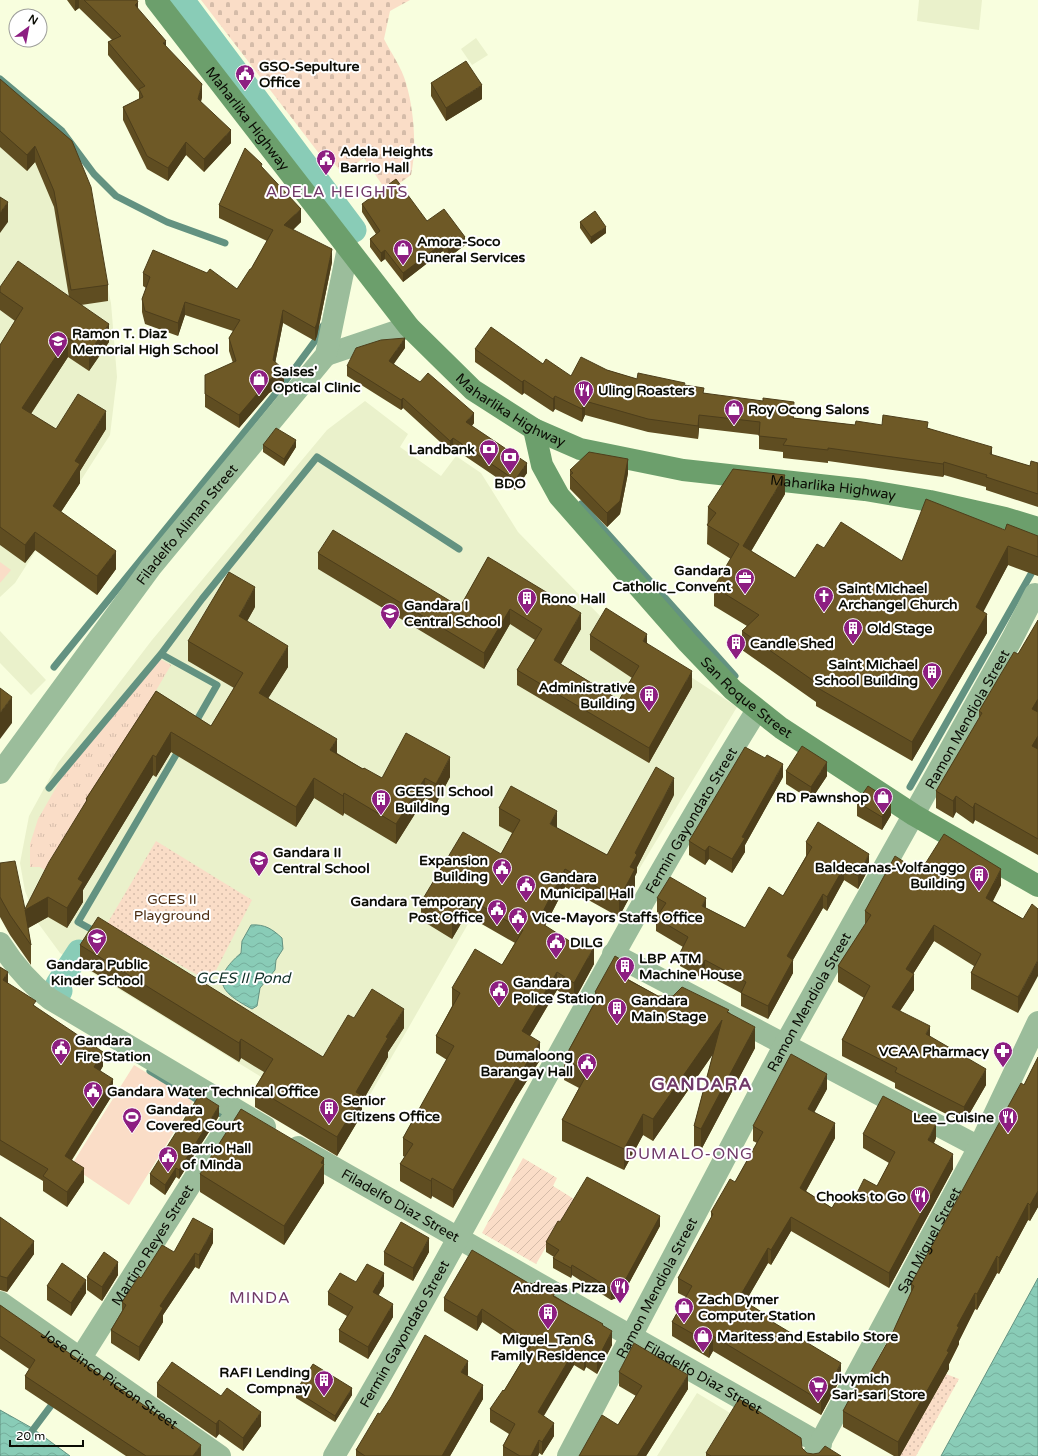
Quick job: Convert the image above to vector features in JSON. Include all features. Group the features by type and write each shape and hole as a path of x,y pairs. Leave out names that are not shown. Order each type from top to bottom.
{"main road":[{"name":"Maharlika Highway","path":"156,0 409,327 473,390 534,429 580,450 682,470 865,490 930,501 1005,518 1038,528"},
{"name":"San Roque Street","path":"534,429 542,465 559,496 688,643 733,690 781,728 914,815 1038,886"}],"street":[{"name":"Filadelfo Aliman Street","path":"0,773 55,700 151,567 326,355 348,248"},
{"path":"326,355 409,327"},
{"name":"Ramon Mendiola Street","path":"568,1456 784,1046 1012,639 1035,594"},
{"name":"Fermin Gayondato Street","path":"334,1456 459,1239 613,954 698,805 757,710"},
{"name":"Filadelfo Diaz Street","path":"0,943 12,962 26,978 50,999 350,1178 631,1335 817,1450"},
{"path":"613,954 784,1046 979,1147"},
{"name":"San Miguel Street","path":"817,1450 979,1147 1038,1022"},
{"name":"Martino Reyes Street","path":"80,1359 237,1111"},
{"name":"Jose Cinco Piczon Street","path":"0,1302 220,1456"}],"shaded area":[{"path":"919,0 982,0 979,30 917,21"},
{"path":"476,38 488,55 472,65 461,49"},
{"name":"Ramon T. Diaz Memorial High School","path":"0,95 86,192 111,303 117,377 110,435 15,583 0,597"},
{"path":"365,401 408,434 400,447 441,476 456,456 481,473 518,532 605,621 737,707 638,871 611,856 507,856 363,1107 333,1089 318,1112 60,953 38,923 25,891 20,863 29,816 58,763 152,640 327,430"},
{"path":"0,631 46,680 31,695 0,663"},
{"path":"697,1393 735,1416 711,1456 657,1456"}],"green space":[{"path":"201,0 410,0 390,11 384,39 402,72 409,94 414,129 414,153 411,175 387,192 364,158 342,173 328,156 324,160"},
{"path":"0,562 11,570 0,583"},
{"path":"160,659 171,665 49,873 40,867 30,867 30,844 38,819 61,779"},
{"name":"GCES II Playground","path":"156,841 252,900 210,982 107,924"},
{"name":"Gandara Covered Court","path":"134,1065 193,1101 129,1205 71,1166"},
{"path":"523,1158 557,1178 553,1186 574,1199 536,1264 482,1233"},
{"path":"946,1374 959,1379 916,1456 900,1456"}],"water":[{"name":"GCES II Pond","path":"251,925 264,926 275,932 282,938 283,949 276,960 275,970 260,988 257,1006 252,1009 232,997 226,991 222,978 231,962 241,953 242,941"},
{"path":"1038,1278 1038,1456 941,1456"},
{"path":"0,1410 32,1428 70,1456 0,1456"}],"building":[{"path":"84,0 137,0 138,2 135,5 166,41 163,43 202,84 198,99 231,130 204,159 186,142 168,168 147,156 123,107 143,97 139,89 145,86 108,42 121,36"},
{"path":"466,61 482,85 446,108 431,83"},
{"path":"0,79 72,141 91,187 108,285 71,290 54,191 35,146 27,155 0,131"},
{"path":"245,148 262,164 261,166 301,209 284,225 332,249 315,328 283,310 273,360 284,370 269,380 239,415 205,394 205,375 236,361 229,338 240,320 185,302 178,323 145,311 142,299 150,277 143,273 153,250 207,273 210,269 237,289 251,269 273,230 219,205"},
{"path":"396,179 427,221 444,209 465,237 448,249 443,243 403,273 385,250 381,253 370,239 380,231 362,204"},
{"path":"0,197 8,202 0,213"},
{"path":"595,211 606,227 591,237 580,222"},
{"path":"18,261 109,324 89,353 68,338 22,408 56,429 78,394 106,411 75,461 80,464 53,506 116,551 97,576 35,532 25,545 0,527 0,345 23,308 0,292 0,287"},
{"path":"491,327 543,364 546,359 571,376 581,357 607,370 637,379 638,373 685,383 684,385 704,388 703,393 763,401 763,398 794,402 793,418 855,425 856,421 882,425 883,415 928,422 927,428 992,447 990,454 1030,466 1031,461 1038,463 1038,494 986,477 987,475 944,462 943,464 828,448 828,450 783,445 787,439 759,436 760,422 699,415 698,426 648,419 585,401 582,409 555,396 553,399 524,380 522,382 475,349"},
{"path":"405,338 389,361 420,382 428,373 474,413 466,422 527,463 515,480 453,438 450,441 403,398 401,400 347,366 356,348 381,340"},
{"path":"276,428 296,440 284,459 263,445"},
{"path":"589,452 628,459 620,501 607,513 570,475 573,473 570,470"},
{"path":"733,469 785,475 743,546 795,578 817,544 824,548 841,522 902,561 926,499 1005,530 1007,524 1038,536 1038,557 1008,546 976,607 987,614 912,742 816,687 818,684 742,631 759,615 714,587 739,544 707,525 716,513 708,507"},
{"path":"333,530 460,607 488,557 581,613 554,660 619,700 639,666 590,635 606,608 647,634 643,641 692,671 649,748 517,670 542,629 510,609 484,653 318,553"},
{"path":"229,572 255,587 239,616 288,646 259,693 337,739 330,750 382,778 406,733 450,757 436,784 425,778 396,824 344,793 343,796 314,778 296,807 171,732 156,757 153,755 78,879 83,882 67,908 48,897 25,910 31,945 10,915 0,897 0,863 15,861 25,909 49,862 87,800 86,799 156,691 211,726 243,673 188,641"},
{"path":"1038,620 1038,699 1032,709 1038,712 1038,736 1032,746 1038,749 1038,839 975,803 973,808 956,796 953,801 936,791 982,713 979,711 1002,672 1014,652 1018,654"},
{"path":"0,688 12,697 0,713"},
{"path":"802,746 827,762 811,787 786,771"},
{"path":"745,747 765,758 767,755 783,764 742,837 745,838 732,859 709,846 705,851 689,841"},
{"path":"656,767 674,778 635,853 637,855 630,867 635,869 619,899 565,869 538,921 582,949 586,942 594,947 574,983 557,972 522,1031 540,1042 516,1080 453,1190 432,1178 431,1181 400,1164 413,1144 403,1138 454,1046 436,1036 460,993 452,988 475,949 502,965 523,930 466,897 452,922 421,902 463,832 501,854 520,820 499,808 511,786 557,811 550,824 607,855"},
{"path":"868,786 891,801 882,817 857,802"},
{"path":"818,822 869,854 858,876 844,867 827,897 823,894 787,956 793,960 768,1006 741,993 746,982 705,960 702,965 680,953 688,937 656,918 666,903 657,898 670,877 706,898 702,906 745,928 769,887 783,896 812,847 806,842"},
{"path":"944,834 1001,869 986,898 1023,919 1032,904 1038,909 1038,960 1018,997 971,973 981,954 934,925 906,969 914,974 892,1007 930,1026 926,1034 986,1069 964,1107 895,1072 897,1068 842,1040 870,986 838,966 871,915 865,911 895,856 920,872"},
{"path":"98,917 323,1057 348,1015 354,1018 372,989 404,1009 386,1037 388,1038 356,1092 362,1096 337,1137 255,1088 273,1059 241,1039 239,1043 80,945"},
{"path":"615,956 628,964 621,976 658,996 673,996 682,987 729,1010 727,1012 755,1027 701,1129 694,1126 722,1020 653,1119 643,1114 624,1149 562,1120 588,1072 564,1059 599,995 595,992"},
{"path":"0,967 8,972 3,980 36,1001 33,1005 103,1052 94,1067 113,1079 65,1156 84,1168 67,1192 43,1176 48,1169 0,1140"},
{"path":"791,1054 827,1074 808,1109 835,1123 800,1188 832,1208 840,1194 853,1201 864,1179 877,1186 895,1152 863,1134 883,1096 936,1124 928,1140 953,1154 889,1273 791,1217 771,1250 768,1248 739,1298 773,1319 771,1321 841,1363 821,1401 713,1336 709,1343 672,1322 692,1286 678,1278 713,1214 711,1212 730,1179 735,1182 763,1132 753,1126"},
{"path":"1038,1057 1038,1191 1030,1205 1028,1203 999,1258 997,1256 977,1294 975,1293 957,1326 959,1327 947,1351 949,1352 898,1442 843,1411 863,1374 868,1377 891,1336 914,1286 911,1284 1021,1083 1024,1085"},
{"path":"200,1094 219,1106 179,1170 176,1168 165,1185 150,1174"},
{"path":"241,1109 324,1158 321,1163 324,1164 284,1226 200,1174"},
{"path":"587,1177 660,1216 622,1286 611,1289 572,1265 571,1268 553,1258 559,1250 546,1242"},
{"path":"0,1217 34,1241 7,1278 0,1276"},
{"path":"193,1218 213,1229 199,1255 195,1253 160,1306 163,1308 139,1347 111,1330 126,1305 122,1302 139,1276 141,1278 162,1245 174,1252"},
{"path":"401,1222 429,1238 413,1268 384,1252"},
{"path":"472,1250 530,1284 535,1282 555,1293 553,1296 603,1324 602,1325 612,1331 597,1360 586,1354 584,1357 574,1351 538,1412 554,1423 542,1442 539,1440 531,1456 520,1456 503,1446 515,1424 490,1409 503,1390 504,1391 533,1343 482,1309 477,1317 444,1298"},
{"path":"104,1252 118,1262 102,1287 87,1277"},
{"path":"62,1263 86,1280 71,1303 47,1286"},
{"path":"367,1264 384,1273 373,1292 393,1304 368,1347 339,1330 353,1307 328,1292 340,1273 356,1282"},
{"path":"0,1305 201,1445 193,1456 146,1456 25,1376 35,1360 0,1336"},
{"path":"425,1335 468,1361 461,1372 483,1385 442,1456 365,1456 356,1450 378,1413 380,1414 391,1397"},
{"path":"634,1343 688,1375 637,1456 579,1456 602,1415 618,1425 642,1386 619,1372"},
{"path":"172,1362 221,1396 227,1388 261,1412 243,1438 219,1420 216,1424 157,1383"},
{"name":"RAFI Lending Compnay","path":"313,1364 352,1388 335,1416 296,1391"},
{"path":"739,1399 801,1438 802,1448 807,1453 819,1453 825,1446 841,1456 711,1456 706,1453"}],"waterway":[{"path":"182,0 354,230"},
{"path":"0,79 62,131 94,174 116,196 167,222 225,243"},
{"path":"54,667 281,387 315,341 323,326"},
{"path":"49,788 161,654 202,599 317,457 459,549"},
{"path":"581,504 735,676"},
{"path":"910,787 1035,567"},
{"path":"161,654 217,685 194,725"},
{"path":"98,933 78,922 180,748"},
{"path":"60,991 58,984 79,952"},
{"path":"150,1071 221,1114"},
{"path":"29,1435 56,1399"}],"place":[{"name":"GSO-Sepulture Office","path":"245,91"},
{"name":"Adela Heights Barrio Hall","path":"326,176"},
{"name":"Amora-Soco Funeral Services","path":"403,266"},
{"name":"Ramon T. Diaz Memorial High School","path":"58,358"},
{"name":"Saises' Optical Clinic","path":"259,396"},
{"name":"Uling Roasters","path":"584,407"},
{"name":"Roy Ocong Salons","path":"734,426"},
{"name":"Landbank","path":"489,466"},
{"name":"BDO","path":"510,474"},
{"name":"Gandara Catholic_Convent","path":"745,595"},
{"name":"Saint Michael Archangel Church","path":"824,613"},
{"name":"Rono Hall","path":"527,615"},
{"name":"Gandara I Central School","path":"390,630"},
{"name":"Old Stage","path":"853,645"},
{"name":"Candle Shed","path":"736,660"},
{"name":"Saint Michael School Building","path":"932,689"},
{"name":"Administrative Building","path":"649,712"},
{"name":"RD Pawnshop","path":"883,814"},
{"name":"GCES II School Building","path":"381,816"},
{"name":"Gandara II Central School","path":"259,877"},
{"name":"Expansion Building","path":"502,885"},
{"name":"Baldecanas-Volfanggo Building","path":"979,892"},
{"name":"Gandara Municipal Hall","path":"526,902"},
{"name":"Gandara Temporary Post Office","path":"497,926"},
{"name":"Vice-Mayors Staffs Office","path":"518,934"},
{"name":"Gandara Public Kinder School","path":"97,955"},
{"name":"DILG","path":"556,959"},
{"name":"LBP ATM Machine House","path":"625,983"},
{"name":"Gandara Police Station","path":"499,1007"},
{"name":"Gandara Main Stage","path":"617,1025"},
{"name":"Gandara Fire Station","path":"61,1065"},
{"name":"VCAA Pharmacy","path":"1003,1068"},
{"name":"Dumaloong Barangay Hall","path":"587,1080"},
{"name":"Gandara Water Technical Office","path":"93,1108"},
{"name":"Senior Citizens Office","path":"329,1125"},
{"name":"Gandara Covered Court","path":"132,1134"},
{"name":"Lee_Cuisine","path":"1008,1134"},
{"name":"Barrio Hall of Minda","path":"168,1173"},
{"name":"Chooks to Go","path":"920,1213"},
{"name":"Andreas Pizza","path":"620,1304"},
{"name":"Zach Dymer Computer Station","path":"684,1324"},
{"name":"Miguel_Tan & Family Residence","path":"548,1330"},
{"name":"Maritess and Estabilo Store","path":"703,1353"},
{"name":"RAFI Lending Compnay","path":"324,1397"},
{"name":"Jivymich Sari-sari Store","path":"818,1403"}],"district":[{"name":"ADELA HEIGHTS","path":"337,192"},
{"name":"GANDARA","path":"702,1084"},
{"name":"DUMALO-ONG","path":"689,1154"},
{"name":"MINDA","path":"260,1298"}]}
